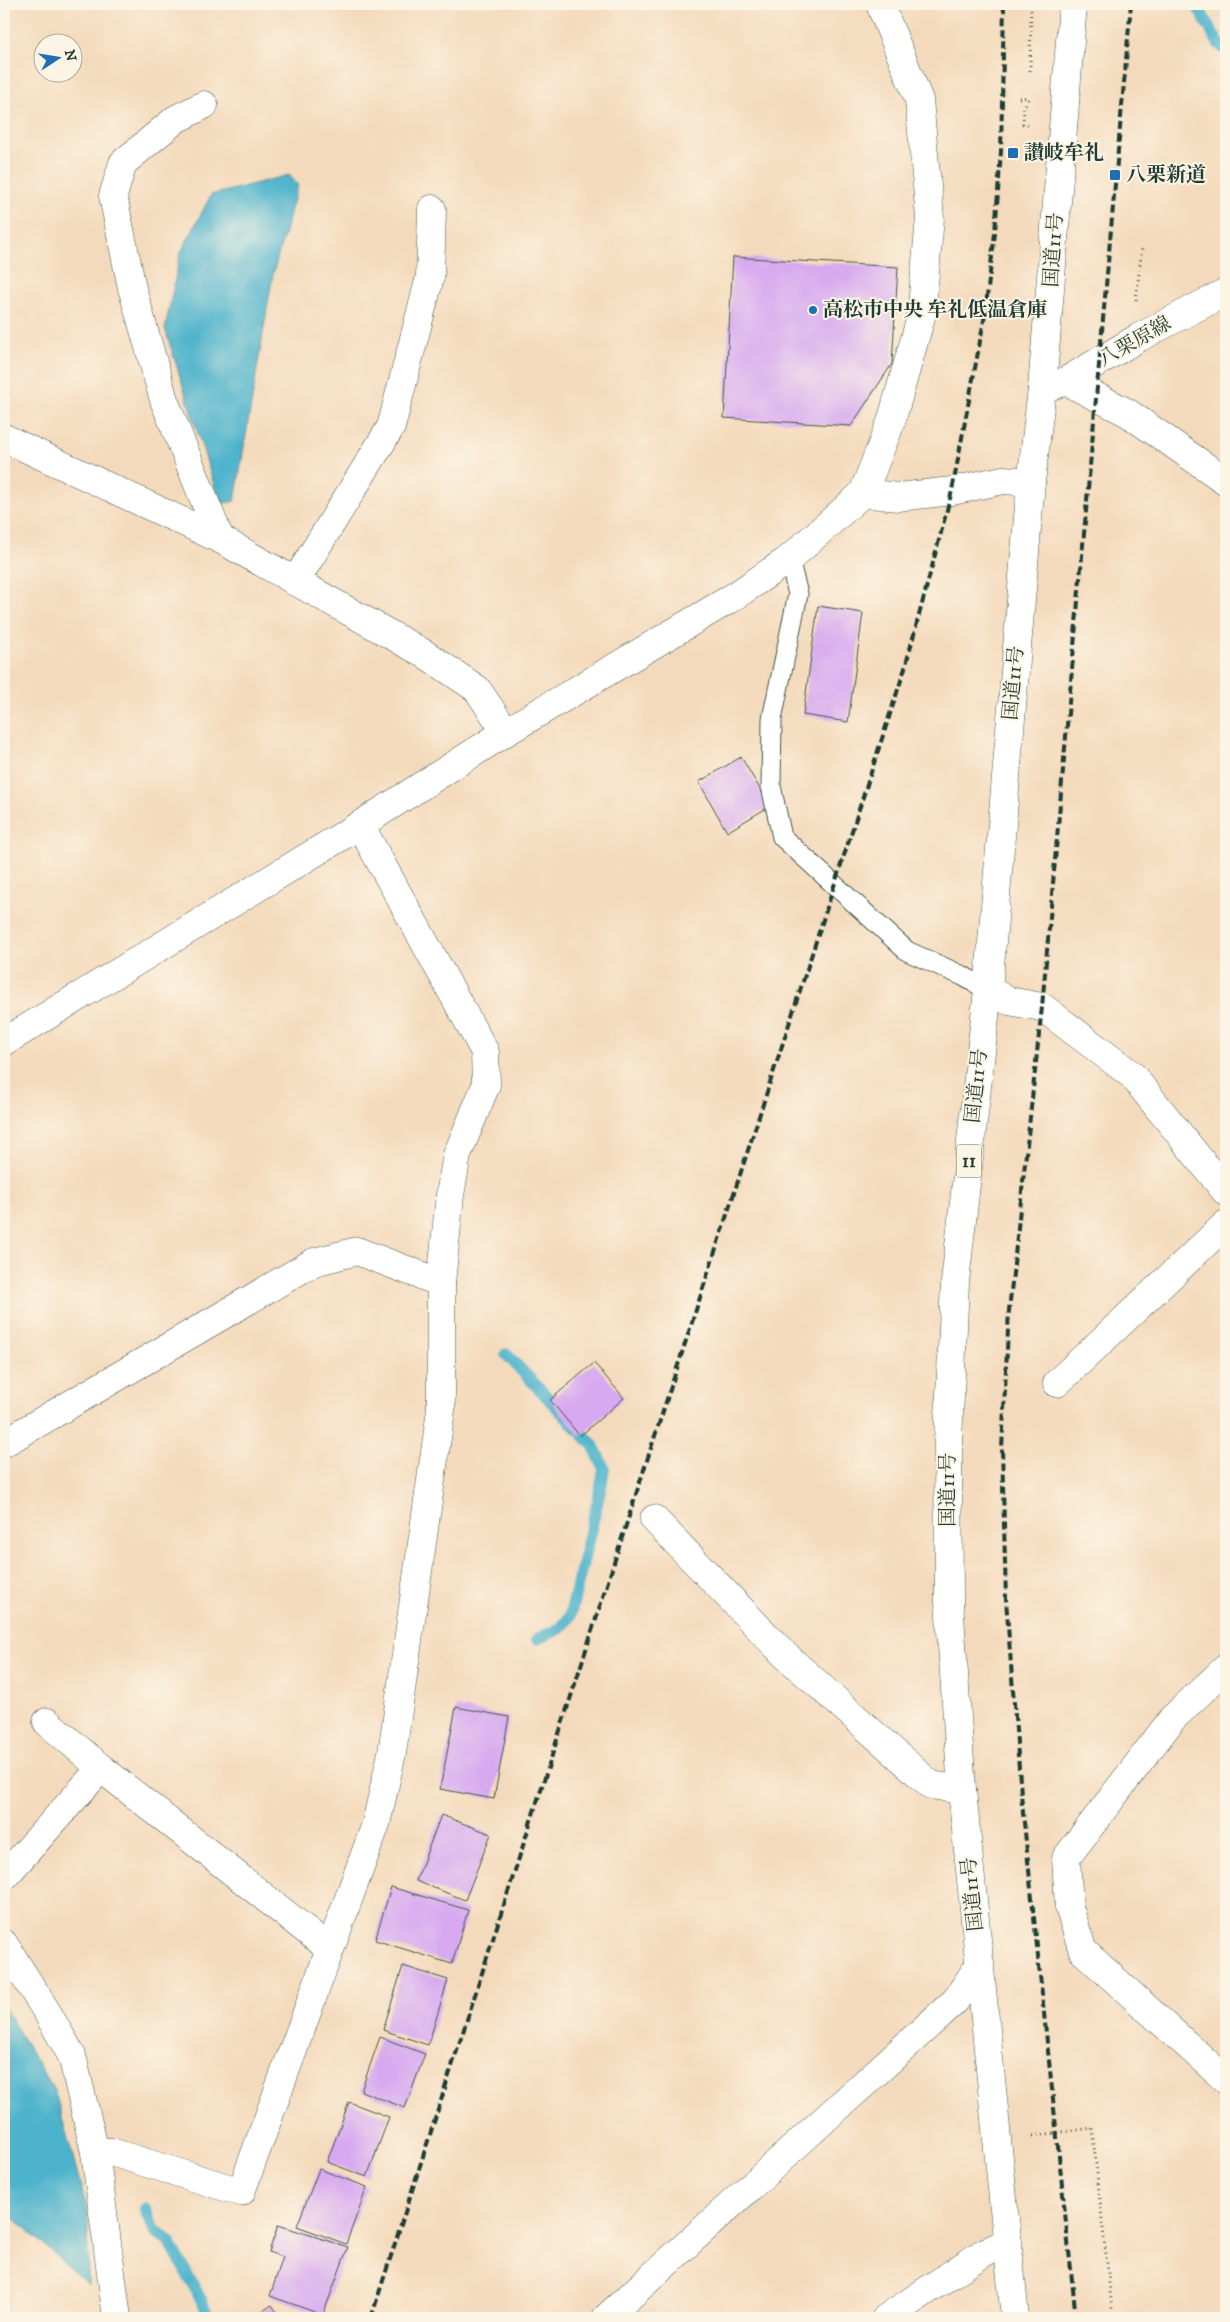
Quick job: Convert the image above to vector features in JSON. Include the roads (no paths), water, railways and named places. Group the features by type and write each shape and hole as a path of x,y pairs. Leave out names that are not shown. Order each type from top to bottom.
{"main road":[{"path":"4,1042 360,825 506,732 704,615 789,559 863,494 891,422 921,316 930,218 920,100 880,4"},
{"name":"国道11号","path":"1015,2318 962,1790 949,1601 948,1441 955,1282 988,990 1031,482 1054,385 1073,4"},
{"path":"204,105 176,119 123,163 113,196 132,288 164,400 220,540"},
{"path":"295,582 391,427 430,276 432,209"},
{"name":"八栗原線","path":"1054,385 1226,292"},
{"path":"1054,385 1128,413 1226,481"},
{"path":"4,438 220,540 425,654 476,688 506,732"},
{"path":"863,494 898,497 952,491 1003,480 1031,482"},
{"path":"95,2152 111,2152 241,2192 376,1824 392,1753 441,1410 441,1283 450,1195 457,1155 486,1085 485,1052 360,825"},
{"path":"988,990 1009,1001 1042,1007 1132,1075 1226,1192"},
{"path":"1057,1383 1226,1224"},
{"path":"4,1443 314,1262 357,1251 441,1283"},
{"path":"654,1519 784,1654 931,1785 962,1790"},
{"path":"1226,1668 1173,1718 1066,1858 1070,1908 1083,1950 1226,2080"},
{"path":"47,1722 100,1768 330,1949"},
{"path":"4,1877 100,1768"},
{"path":"4,1944 72,2056 95,2152 117,2318"},
{"path":"606,2318 955,2001 980,1964"},
{"path":"886,2318 983,2253 1008,2242"}],"lane":[{"path":"789,559 798,594 772,719 771,786 782,837 907,951 963,976 988,990"}],"water":[{"path":"289,175 298,185 273,274 235,501 220,504 165,329 180,254 211,195"},
{"path":"4,2007 55,2092 88,2212 88,2285 4,2209"}],"waterway":[{"path":"1196,4 1219,44 1226,50"},
{"path":"506,1354 593,1445 604,1468 570,1616 561,1628 537,1639"},
{"path":"145,2209 156,2232 169,2241 211,2318"}],"railway":[{"path":"371,2318 638,1488 905,668 952,491 984,320 995,233 1001,151 1004,4"},
{"path":"1076,2318 1021,1794 1006,1600 1002,1448 1009,1310 1042,1007 1131,4"}],"place":[{"name":"讃岐牟礼","path":"1013,153"},
{"name":"八栗新道","path":"1115,175"},
{"name":"高松市中央 牟礼低温倉庫","path":"813,310"}]}
